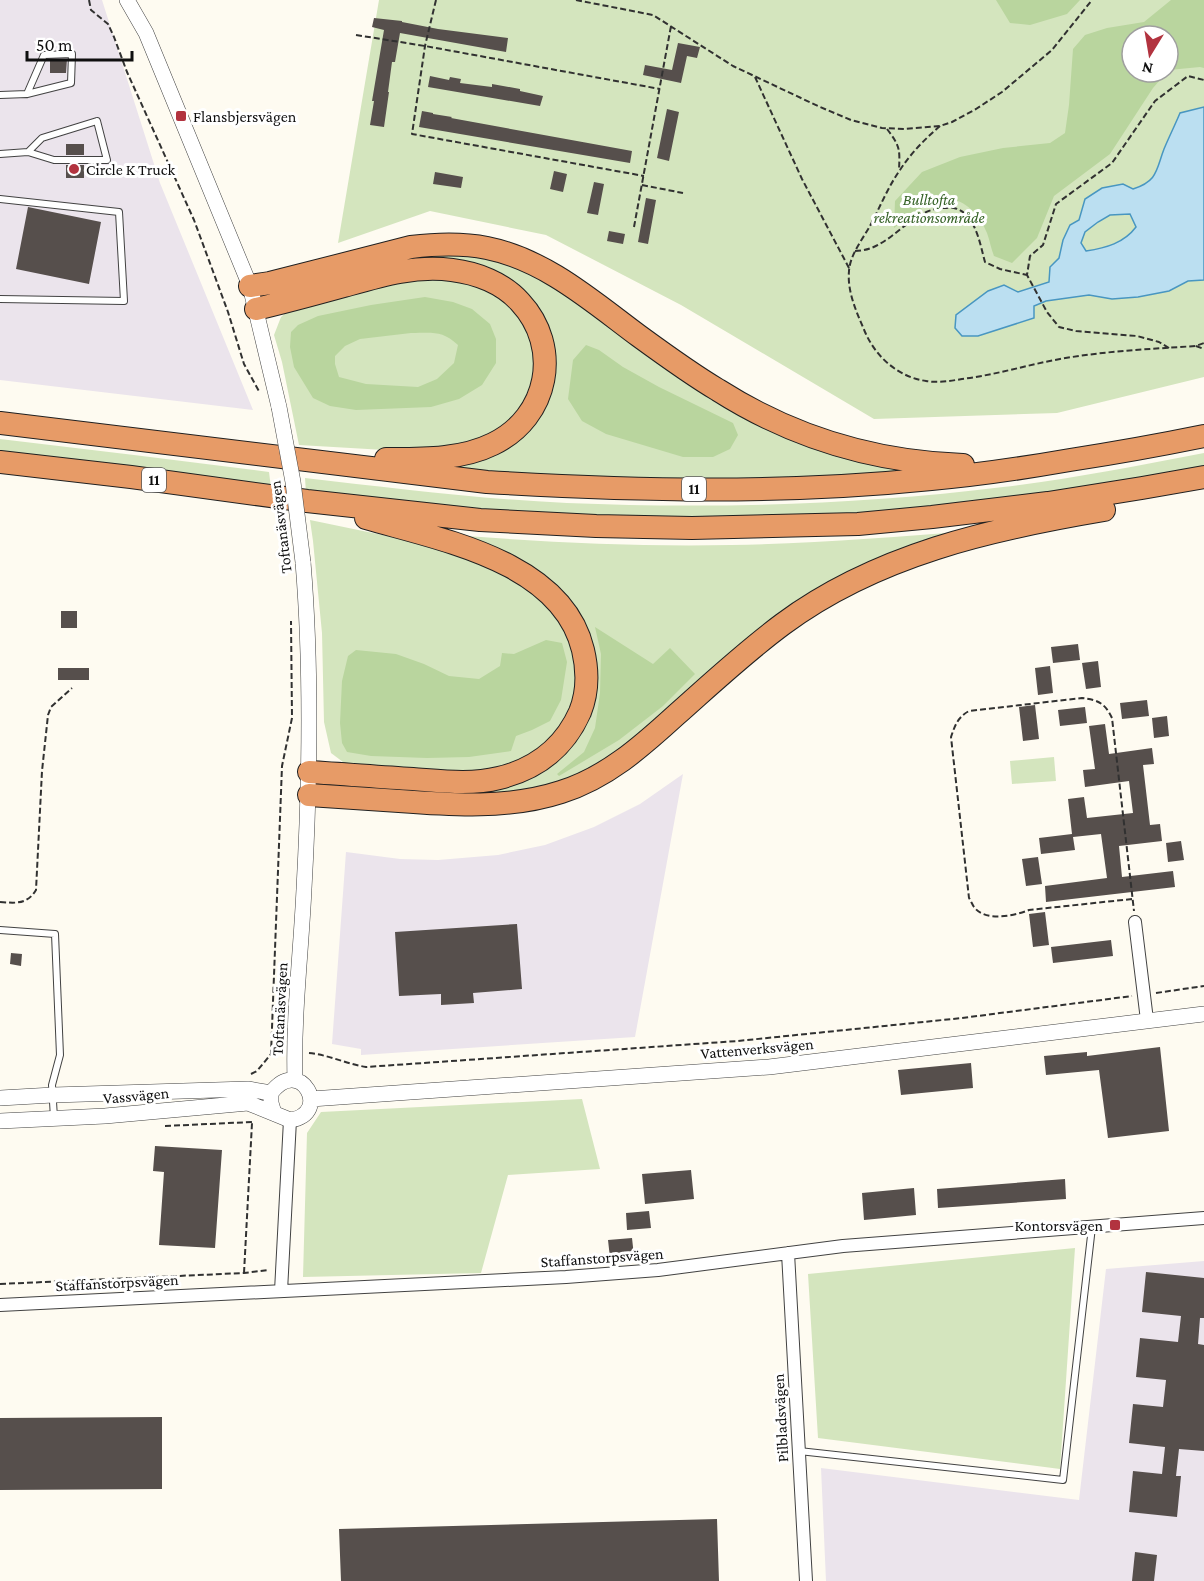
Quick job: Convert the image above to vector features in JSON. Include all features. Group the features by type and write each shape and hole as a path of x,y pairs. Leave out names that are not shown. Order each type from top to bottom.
{"highway":[{"path":"250,286 411,247 454,244 489,248 527,262 561,279 718,391 807,435 849,449 872,455 946,464 1016,464 1110,453"},
{"path":"182,444 388,459 457,455 493,444 520,426 538,399 543,382 545,364 543,347 539,330 530,315 520,301 507,290 471,273 426,268 396,272 256,309"},
{"name":"11","path":"0,423 488,482 567,487 683,489 781,488 931,480 1020,469 1204,436"},
{"name":"11","path":"0,462 141,478 307,501 480,520 692,528 858,524 989,511 1091,497 1204,477"},
{"path":"309,795 481,804 524,800 562,792 618,764 782,624 858,579 929,550 993,533 1046,520 1204,491"},
{"path":"307,501 459,545 520,572 549,593 574,622 582,646 587,676 582,707 564,740 532,767 515,774 472,782 445,782 309,772"}],"street":[{"name":"Toftanäsvägen","path":"126,0 150,43 250,286 279,407 293,482 303,562 309,689 309,795 294,1052 295,1080"},
{"path":"1135,922 1147,1020"},
{"name":"Vattenverksvägen","path":"311,1099 769,1067 1204,1014"},
{"path":"295,1080 308,1088 311,1099 310,1107 303,1116 290,1120 274,1113 271,1093 281,1082 295,1080"},
{"name":"Vassvägen","path":"0,1098 248,1089 271,1093"},
{"name":"Vassvägen","path":"0,1121 54,1119 248,1103 274,1113"},
{"path":"281,1291 290,1120"},
{"name":"Staffanstorpsvägen","path":"0,1305 566,1277 658,1270 843,1246 1204,1218"},
{"name":"Pilbladsvägen","path":"788,1253 806,1581"}],"lane":[{"path":"0,95 27,93 71,83 72,54 44,55 27,93"},
{"path":"0,154 28,152 54,160 107,160 97,121 42,138 28,152"},
{"path":"0,199 119,212 124,301 0,299"},
{"path":"0,930 55,934 60,1055 52,1085 54,1119"},
{"path":"799,1451 1063,1480 1092,1226"}],"path":[{"path":"89,0 91,10 108,24 198,231 228,312 244,364 263,398"},
{"path":"436,0 425,46 412,134 644,176"},
{"path":"576,0 653,15 733,66 851,120 887,129 939,126 976,110 1002,92 1052,50 1092,0"},
{"path":"634,227 671,26"},
{"path":"356,35 660,89"},
{"path":"755,76 802,179 849,269 852,297 868,340 889,365 903,374 928,382 946,381 1062,359 1126,350 1196,346 1204,343"},
{"path":"1169,348 1159,342 1137,336 1076,331 1059,327 1047,312 1027,274 1030,256 1043,245 1056,204 1112,163 1155,101 1188,76 1204,80"},
{"path":"849,269 855,251 899,170 939,126"},
{"path":"887,129 899,146 899,170"},
{"path":"642,185 683,193"},
{"path":"855,251 865,251 886,242 914,219 937,208 956,208 968,216 976,232 985,262 1000,269 1027,274"},
{"path":"1196,346 1204,349"},
{"path":"291,621 292,718 282,766 271,1054 294,1052 314,1054 366,1067 738,1041 962,1018 1204,986"},
{"path":"0,902 19,903 31,898 36,890 42,771 48,715 51,707 72,688"},
{"path":"1132,899 1029,910 1017,915 997,916 975,909 969,898 951,737 955,724 962,715 969,711 1082,698 1096,700 1107,708 1112,718 1135,922"},
{"path":"244,1273 252,1122 248,1103"},
{"path":"0,1284 244,1273 283,1268"}],"shaded area":[{"path":"0,0 102,0 160,183 253,410 0,380"},
{"path":"683,774 635,1037 361,1055 361,1049 332,1044 346,852 400,859 438,860 498,855 545,845 594,827 640,804"},
{"path":"1204,1261 1204,1581 826,1581 821,1468 1079,1500 1106,1269"}],"green space":[{"name":"Bulltofta rekreationsområde","path":"379,0 1204,0 1204,377 1057,413 874,419 681,305 546,235 430,211 338,243"},
{"path":"996,0 1080,0 1067,14 1030,25 1010,23"},
{"path":"1171,0 1204,0 1204,68 1180,69 1180,24 1132,24 1144,22"},
{"path":"1120,26 1120,84 1156,84 1110,154 1054,196 1037,238 1012,263 994,256 987,233 980,220 970,208 957,201 937,200 894,228 895,201 922,172 960,157 1003,148 1050,143 1065,133 1073,49 1085,35"},
{"path":"477,253 532,271 704,390 940,471 736,483 487,475 440,464 544,404 524,295 380,262 409,256"},
{"path":"423,278 458,279 494,293 518,313 532,340 536,371 527,398 509,423 471,444 402,451 299,445 282,362 274,335 281,317 290,309"},
{"path":"425,297 453,302 472,309 490,324 496,339 496,363 482,385 459,399 431,407 356,410 330,406 313,398 294,367 290,347 291,332 298,325 318,316","holes":["411,333 442,335 458,345 454,363 437,379 418,387 366,384 339,377 335,356 345,346 360,339"]},
{"path":"586,345 599,350 623,367 659,387 733,423 738,435 730,449 713,457 683,457 606,434 582,421 568,399 573,360"},
{"path":"0,439 269,472 271,488 0,455"},
{"path":"1204,453 1204,469 1082,491 829,518 561,518 306,493 305,478 468,496 567,503 676,506 785,504 894,498 1003,487"},
{"path":"310,520 392,537 483,565 519,583 555,612 572,644 577,685 571,707 560,730 524,760 479,774 347,765 331,753 324,722 322,633"},
{"path":"973,531 898,553 666,715 587,774 510,796 381,793 382,785 521,781 595,674 592,641 577,611 452,535 592,543 696,545 821,542"},
{"path":"595,627 653,664 670,648 695,674 663,706 619,740 559,776 557,774 584,752 595,728 600,693 601,654"},
{"path":"546,640 562,643 567,662 561,700 550,721 516,736 511,751 469,757 371,756 347,752 342,743 340,723 342,681 348,656 356,650 396,654 449,676 479,679 500,666 502,653 514,654"},
{"path":"1054,757 1056,781 1012,784 1010,761"},
{"path":"582,1099 600,1169 508,1175 481,1273 303,1277 307,1133 321,1112"},
{"path":"1075,1248 1060,1469 818,1438 808,1274"}],"water":[{"path":"1204,107 1204,280 1188,281 1169,291 1138,297 1112,299 1089,295 1046,301 1034,306 1034,318 978,336 962,336 955,328 956,315 988,291 1004,285 1018,292 1049,282 1050,267 1059,258 1063,240 1070,225 1079,220 1085,199 1102,188 1123,184 1133,189 1152,178 1180,113","holes":["1130,214 1136,227 1120,241 1107,246 1086,251 1081,243 1085,232 1110,215"]}],"building":[{"path":"374,18 508,38 506,52 400,33 395,62 392,62 384,127 370,125 384,30 372,27"},
{"path":"678,43 700,47 697,58 687,56 681,83 643,75 645,65 672,70"},
{"path":"67,59 66,73 50,73 50,60"},
{"path":"430,76 449,80 450,77 461,79 460,83 492,87 492,84 543,96 540,106 428,87"},
{"path":"667,109 679,112 669,161 657,158"},
{"path":"422,111 632,151 630,163 419,127"},
{"path":"66,144 84,144 84,155 66,155"},
{"path":"66,165 84,165 84,178 66,178"},
{"path":"554,171 567,174 563,192 550,189"},
{"path":"435,172 463,177 461,188 433,184"},
{"path":"594,182 604,184 598,215 587,213"},
{"path":"646,198 656,200 648,244 638,242"},
{"path":"28,207 101,222 89,284 16,269"},
{"path":"609,231 625,234 623,244 607,241"},
{"path":"61,611 77,611 77,628 61,628"},
{"path":"1078,644 1080,660 1053,663 1051,647"},
{"path":"1098,661 1101,687 1086,689 1082,663"},
{"path":"1050,666 1053,693 1038,695 1035,668"},
{"path":"58,668 89,668 89,680 58,680"},
{"path":"1147,700 1149,716 1122,719 1120,703"},
{"path":"1035,705 1039,739 1023,741 1019,707"},
{"path":"1085,707 1087,723 1060,726 1058,710"},
{"path":"1167,716 1169,736 1154,738 1152,718"},
{"path":"1105,724 1109,754 1152,748 1154,764 1143,765 1150,825 1160,824 1162,841 1119,846 1122,877 1173,871 1175,887 1046,902 1045,886 1107,878 1101,834 1073,837 1075,850 1041,854 1039,838 1072,834 1068,799 1084,797 1087,818 1133,813 1129,781 1085,787 1083,770 1095,769 1089,726"},
{"path":"1181,841 1184,860 1168,862 1166,843"},
{"path":"1038,857 1042,884 1026,886 1022,859"},
{"path":"1045,912 1049,945 1033,947 1029,914"},
{"path":"517,924 522,989 473,993 474,1003 441,1005 441,994 399,996 395,932"},
{"path":"1111,940 1113,956 1053,963 1051,947"},
{"path":"11,953 22,954 21,966 10,964"},
{"path":"1160,1047 1169,1131 1108,1138 1099,1070 1046,1075 1044,1056 1087,1052 1087,1056"},
{"path":"971,1063 973,1088 901,1095 898,1070"},
{"path":"155,1146 222,1150 215,1248 159,1245 164,1172 153,1171"},
{"path":"691,1170 694,1199 645,1204 642,1174"},
{"path":"1065,1179 1066,1199 938,1208 937,1189"},
{"path":"914,1188 916,1215 864,1220 862,1193"},
{"path":"649,1211 651,1228 627,1230 626,1213"},
{"path":"632,1238 634,1256 610,1258 608,1240"},
{"path":"1146,1272 1204,1278 1204,1318 1200,1318 1198,1344 1204,1345 1204,1451 1179,1449 1176,1476 1181,1476 1177,1517 1129,1512 1133,1471 1162,1474 1165,1447 1129,1443 1133,1404 1163,1407 1166,1380 1136,1377 1140,1338 1178,1342 1181,1316 1142,1312"},
{"path":"162,1417 162,1489 0,1490 0,1418"},
{"path":"717,1519 719,1581 341,1581 339,1529"},
{"path":"1135,1552 1157,1555 1154,1581 1132,1581"}],"place":[{"name":"Flansbjersvägen","path":"181,116"},
{"name":"Circle K Truck","path":"74,169"},
{"name":"Kontorsvägen","path":"1115,1225"}]}
